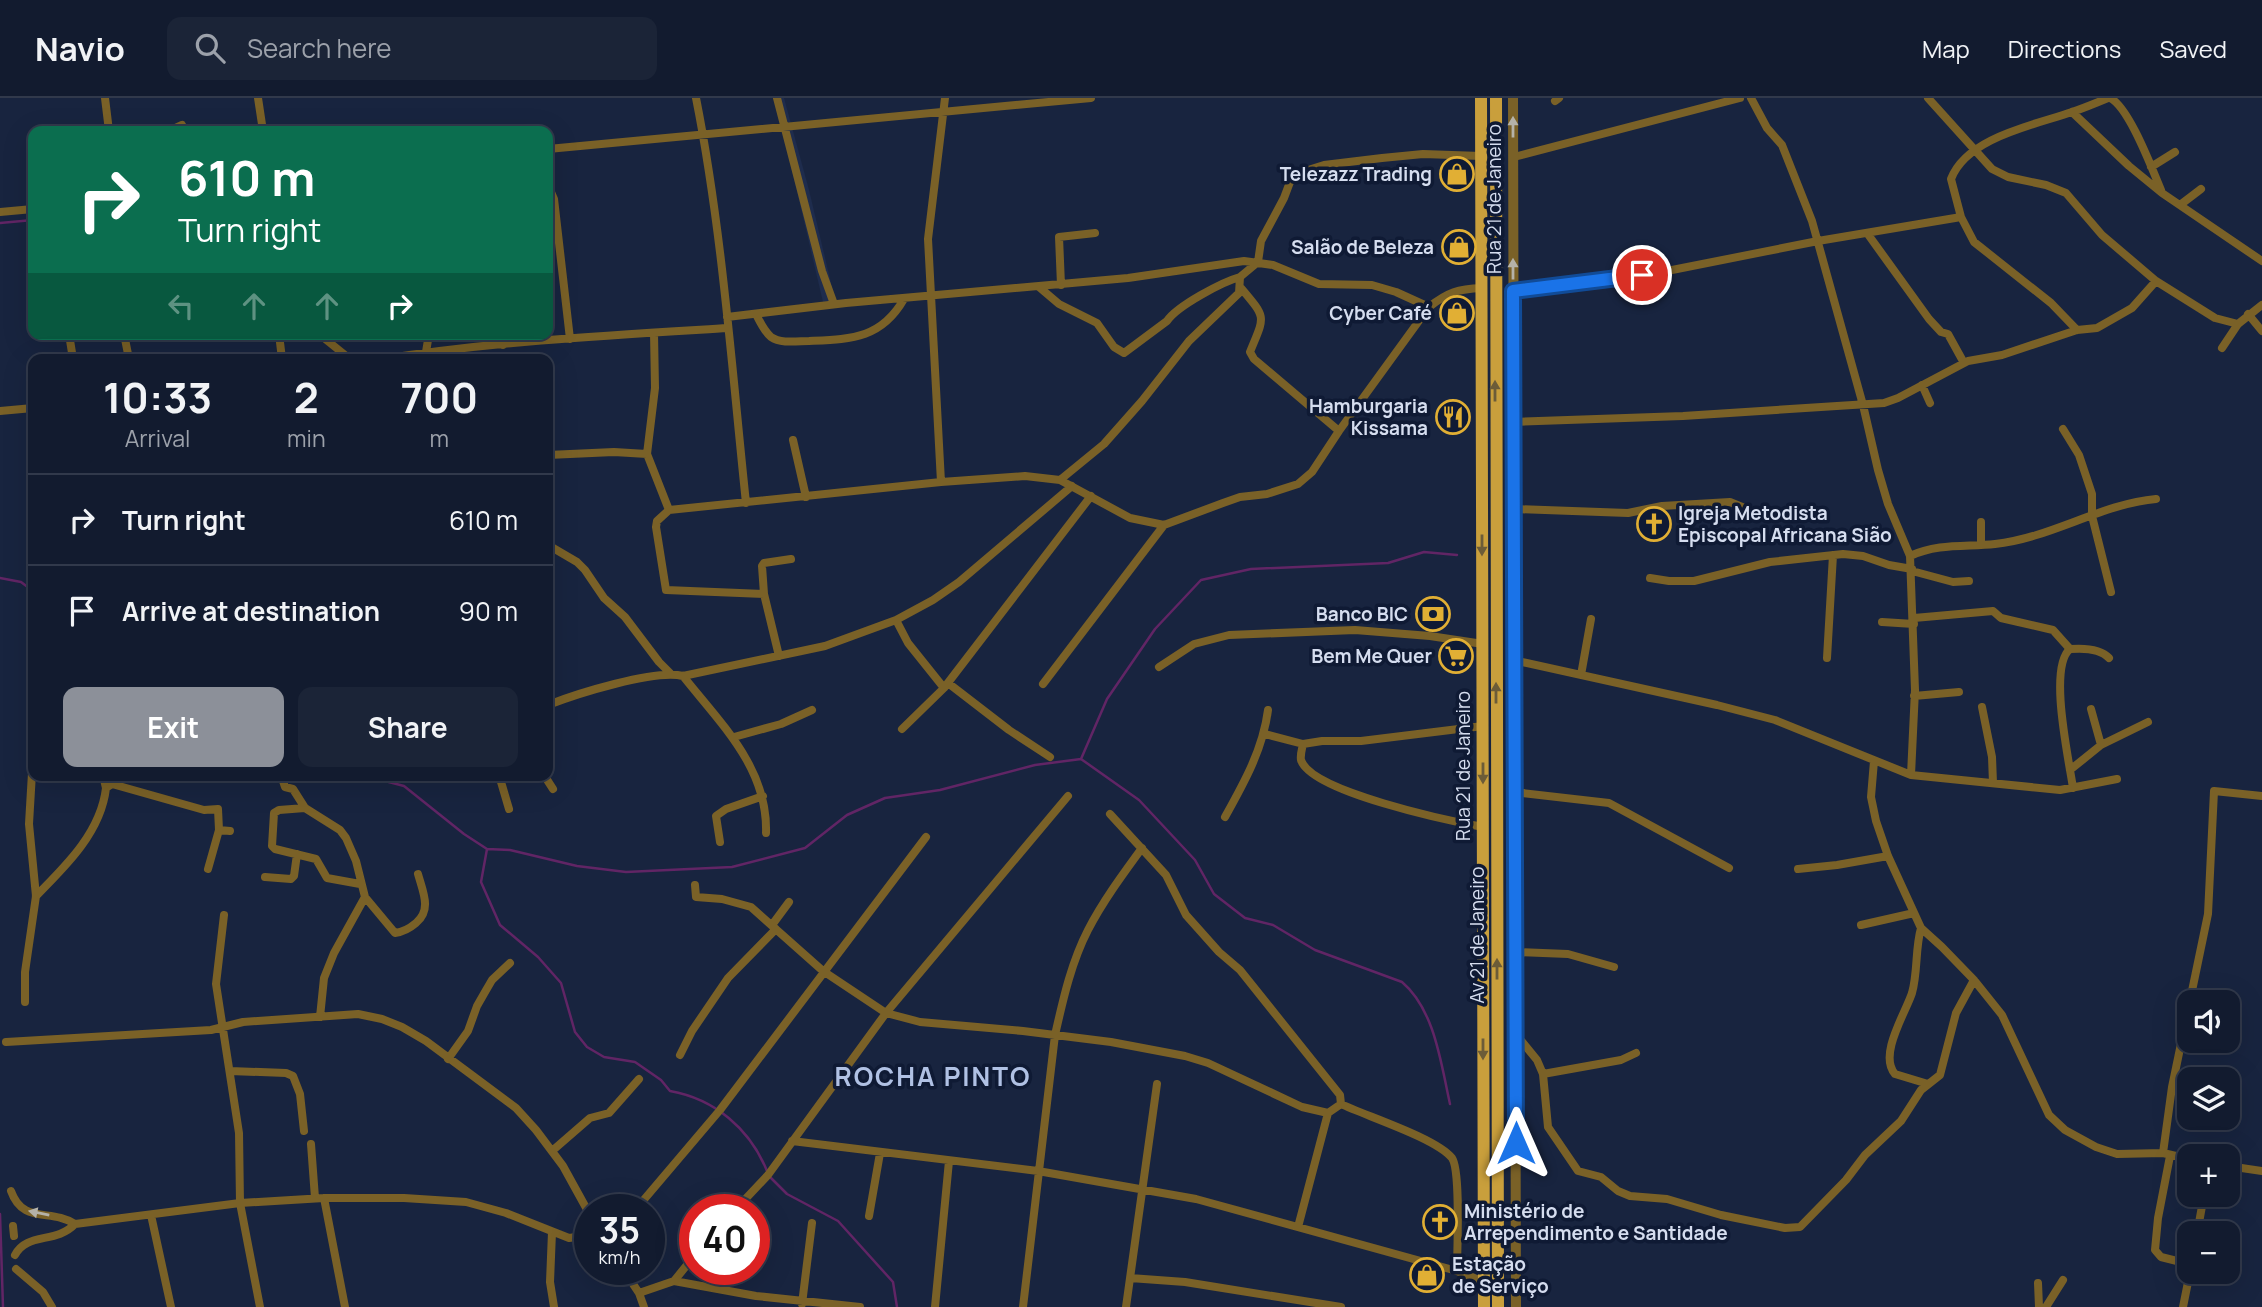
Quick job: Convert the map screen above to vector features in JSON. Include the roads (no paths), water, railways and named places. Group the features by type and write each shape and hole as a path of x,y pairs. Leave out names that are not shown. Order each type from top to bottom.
{"main road":[{"name":"Rua 21 de Janeiro","path":"1481,98 1484,1307"},
{"name":"Rua 21 de Janeiro","path":"1496,98 1496,562"},
{"name":"Av 21 de Janeiro","path":"1496,562 1498,1307"}],"street":[{"path":"105,98 108,126"},
{"path":"258,98 262,126"},
{"path":"696,98 704,134 727,317 746,503"},
{"path":"777,98 822,271 834,304"},
{"path":"942,482 928,228 945,98"},
{"path":"553,149 944,113 1016,101 1091,98"},
{"name":"Rua 21 de Janeiro","path":"1513,98 1516,1307"},
{"path":"1514,157 1740,98"},
{"path":"1751,98 1767,128 1783,145 1818,242 1884,492 1910,556 1914,621 1911,775"},
{"path":"1928,98 2000,174 2046,185 2066,193 2102,235 2156,281 2215,318 2238,324"},
{"path":"2077,330 2050,303 1974,242 1961,217 1951,179 1960,164 1977,150 2027,125 2109,98 2116,101 2130,122 2162,193"},
{"path":"2072,112 2162,193 2262,261"},
{"path":"2151,167 2175,152"},
{"path":"1039,287 1059,304 1097,323 1114,347 1124,353 1167,321 1172,314 1213,288 1240,277 1258,262 1261,240 1290,182 1305,171 1324,164 1382,158 1423,155 1481,156"},
{"path":"2180,205 2201,189"},
{"path":"553,198 570,339"},
{"path":"0,212 28,209"},
{"path":"1513,291 1667,271 1961,217"},
{"path":"1061,285 1059,237 1095,233"},
{"path":"1867,233 1929,319 1941,332 1948,334 1964,363"},
{"path":"727,317 834,304 1061,285 1210,268 1244,261 1273,265 1319,284 1372,285 1396,292 1429,307"},
{"path":"1060,480 1104,444 1189,341 1240,293 1240,277"},
{"path":"1513,422 1683,416 1884,403 1964,363 2003,355 2077,330 2097,328 2132,308 2156,281"},
{"path":"1241,288 1261,312 1263,321 1250,352 1254,359 1339,430"},
{"path":"764,594 666,590 657,522 669,510 1026,476 1060,480 1130,518 1164,525 1232,500 1267,494 1298,484 1312,472 1339,430 1429,307 1460,289 1482,288"},
{"path":"756,314 769,335 777,340 794,342 853,339 873,331 887,321 904,299"},
{"path":"2222,348 2238,324 2262,304"},
{"path":"2248,314 2262,331"},
{"path":"414,354 728,328"},
{"path":"654,333 655,388 647,454 669,510"},
{"path":"326,340 344,354"},
{"path":"426,352 428,340"},
{"path":"503,340 503,345"},
{"path":"1922,385 1930,402"},
{"path":"0,411 28,408"},
{"path":"2063,429 2078,455 2092,494 2092,516 2111,592"},
{"path":"793,440 806,497"},
{"path":"553,455 614,452 647,454"},
{"path":"553,703 576,694 670,673 683,676 825,646 896,620 959,582 1072,486"},
{"path":"902,729 946,685 1091,496"},
{"path":"1910,556 1948,545 2015,541 2128,504 2156,499"},
{"path":"1514,509 1628,513 1662,506 1730,502 1757,513"},
{"path":"1981,544 1982,523"},
{"path":"1043,684 1164,525"},
{"path":"553,548 585,570 604,598 625,617 659,663 670,673"},
{"path":"1650,578 1694,581 1770,562 1856,554 1953,582 1969,581"},
{"path":"1826,658 1833,555"},
{"path":"779,656 764,594 762,564 791,559"},
{"path":"1882,622 1914,621 1993,611 2001,618 2053,631 2070,649 2098,651 2109,658"},
{"path":"1581,675 1591,619"},
{"path":"896,620 908,643 946,685 1050,757"},
{"path":"1159,667 1194,644 1221,636 1243,634 1355,630 1430,636 1483,644"},
{"path":"2070,649 2063,659 2060,683 2073,788"},
{"path":"1513,660 1775,720 1911,775 2060,790 2117,779"},
{"path":"683,676 734,737 752,768 763,796 766,833"},
{"path":"1914,696 1959,692"},
{"path":"1982,707 1992,757 1993,783"},
{"path":"2091,709 2101,745"},
{"path":"734,737 782,724 813,710"},
{"path":"1225,817 1265,734 1268,710"},
{"path":"2070,770 2101,745 2148,722"},
{"path":"1265,734 1303,744 1361,741 1483,726"},
{"path":"1303,744 1303,764 1316,775 1342,788 1430,816 1483,827"},
{"path":"1874,761 1871,797 1875,821 1921,928 1992,1001 2012,1034 2039,1099 2049,1115 2065,1130 2096,1147 2117,1154 2177,1156"},
{"path":"25,1002 25,971 36,896 30,824 32,781"},
{"path":"36,896 74,856 89,834 101,809 106,788 104,781"},
{"path":"283,781 285,787 293,789 305,808 340,830 346,838 356,861 365,897 395,933 402,932 418,922 425,912 427,906 418,874"},
{"path":"501,781 509,809"},
{"path":"548,781 553,789"},
{"path":"106,788 115,784 168,802 204,810 218,809 219,830 208,869"},
{"path":"2177,1261 2161,1257 2155,1250 2175,1075 2208,914 2214,791 2262,796"},
{"path":"1514,792 1609,803 1728,868"},
{"path":"720,842 716,816 726,809 763,796"},
{"path":"750,1194 768,1175 886,1013 1068,796"},
{"path":"305,808 279,810 274,813 272,846 316,859 327,878 360,884"},
{"path":"1110,814 1171,883 1186,915 1219,952 1240,970 1340,1095 1341,1104"},
{"path":"219,830 230,831"},
{"path":"649,1194 720,1110 926,837"},
{"path":"1023,1307 1055,1035 1064,994 1087,932 1142,848"},
{"path":"265,877 291,879 294,876 297,854"},
{"path":"1798,869 1837,866 1888,856"},
{"path":"695,886 696,897 743,904 759,912 824,971 886,1013 920,1022 1111,1042 1185,1056 1208,1063 1302,1107 1328,1113"},
{"path":"320,1017 324,978 334,953 365,897"},
{"path":"680,1055 692,1031 728,978 774,927 789,902"},
{"path":"1861,925 1914,913"},
{"path":"224,915 216,977 239,1132 240,1203 260,1307"},
{"path":"1921,928 1917,941 1913,991 1898,1024 1890,1061 1891,1070 1895,1074 1928,1084"},
{"path":"1515,952 1568,954 1614,967"},
{"path":"448,1059 468,1031 477,1006 492,980 510,963"},
{"path":"1515,1033 1534,1055 1543,1074 1548,1127 1578,1171 1601,1177 1618,1191 1630,1196 1667,1199 1721,1215 1792,1228 1806,1223 1838,1189 1865,1154 1901,1121 1922,1090 1940,1075 1956,1013 1974,980"},
{"path":"6,1042 152,1034 222,1027 243,1022 358,1014 382,1019 402,1027 516,1108 552,1151 578,1194"},
{"path":"1543,1074 1621,1060 1636,1053"},
{"path":"230,1071 286,1073 293,1076 300,1094 304,1131"},
{"path":"552,1151 590,1118 609,1112 639,1079"},
{"path":"1126,1307 1157,1084"},
{"path":"1298,1227 1328,1113 1341,1104"},
{"path":"1341,1104 1417,1135 1452,1159 1458,1201 1457,1270"},
{"path":"792,1141 1038,1171 1196,1199 1457,1270 1484,1282"},
{"path":"311,1144 320,1198 345,1307"},
{"path":"869,1216 880,1153"},
{"path":"935,1307 949,1161"},
{"path":"2240,1168 2262,1171"},
{"path":"11,1191 24,1210 65,1218 75,1224 240,1203 320,1198 404,1198 466,1202 506,1213 569,1238 574,1237"},
{"path":"151,1215 171,1307"},
{"path":"802,1304 812,1223"},
{"path":"15,1255 19,1248 28,1243 67,1233 75,1224"},
{"path":"13,1226 14,1236"},
{"path":"552,1232 550,1282 554,1307"},
{"path":"16,1269 43,1292 52,1307"},
{"path":"674,1281 679,1275"},
{"path":"1130,1278 1208,1285 1341,1307"},
{"path":"2046,1307 2063,1280"},
{"path":"639,1293 674,1281 802,1304 860,1307"},
{"path":"2038,1283 2039,1307"},
{"path":"2183,1307 2188,1284"},
{"path":"634,1285 644,1307"}],"waterway":[{"path":"0,223 28,220"},
{"path":"1081,759 1107,699 1155,629 1201,580 1251,569 1388,563 1424,552 1457,555"},
{"path":"0,578 21,582 28,587"},
{"path":"385,781 404,786 487,849 510,850 577,866 626,872 732,867 805,848 847,815 885,798 940,790 1035,765 1081,759 1139,800 1195,860 1214,894 1245,918 1273,925 1315,950 1402,982 1422,1007 1429,1022 1440,1055 1450,1104"},
{"path":"487,849 481,882 500,925 538,957 561,983 575,1032 587,1047 604,1057 635,1062 661,1080 670,1091 702,1101 716,1109 741,1129 767,1171"},
{"path":"770,1177 787,1194 838,1221 893,1282 897,1307"},
{"path":"0,1214 3,1307"}],"place":[{"name":"Telezazz Trading","path":"1457,174"},
{"name":"Salão de Beleza","path":"1459,247"},
{"name":"Cyber Café","path":"1457,313"},
{"name":"Hamburgaria Kissama","path":"1453,417"},
{"name":"Igreja Metodista Episcopal Africana Sião","path":"1654,524"},
{"name":"Banco BIC","path":"1433,614"},
{"name":"Bem Me Quer","path":"1456,656"},
{"name":"Ministério de Arrependimento e Santidade","path":"1440,1222"},
{"name":"Estação de Serviço","path":"1427,1275"}],"district":[{"name":"ROCHA PINTO","path":"933,1076"}]}
